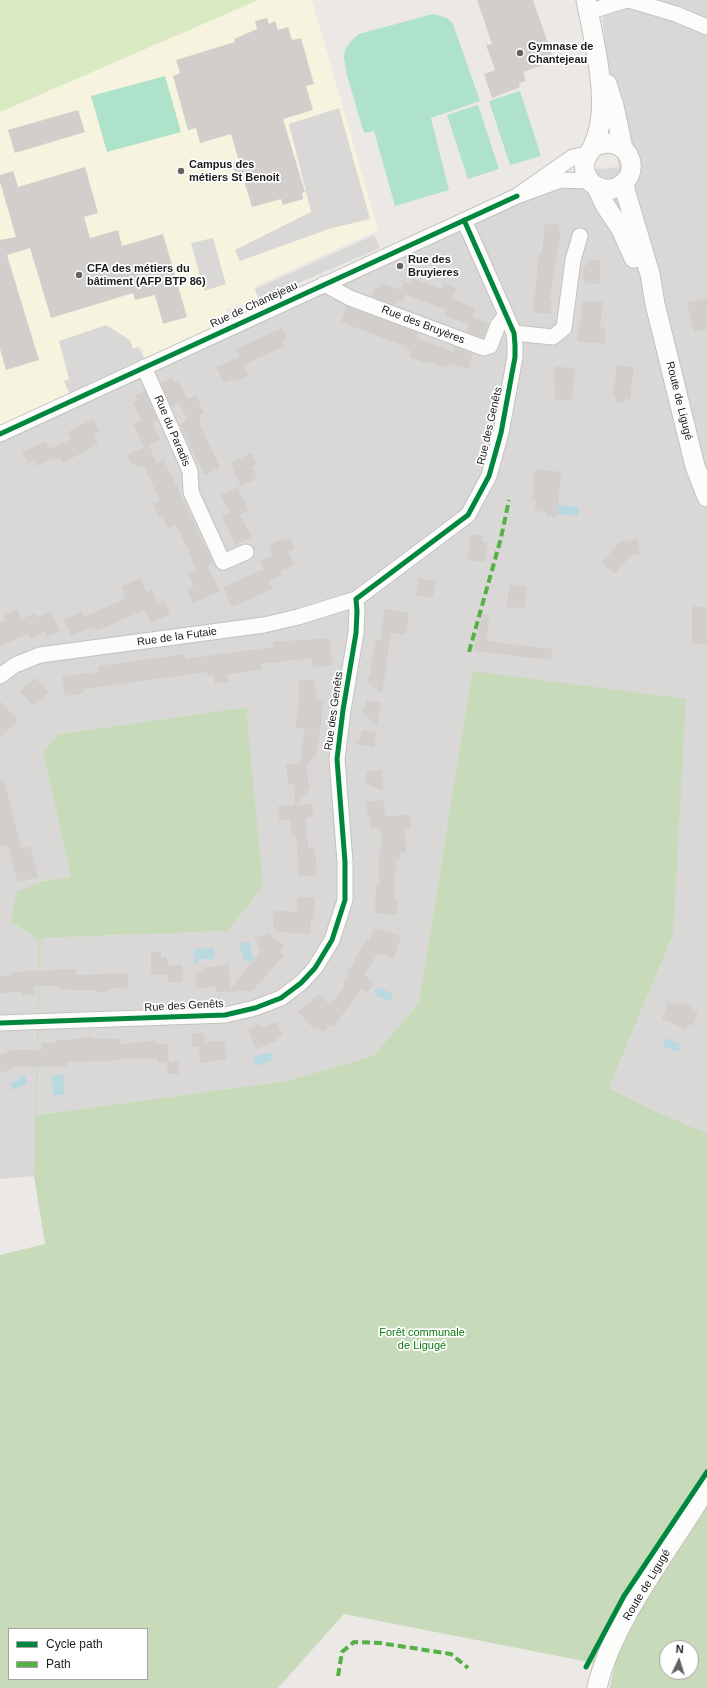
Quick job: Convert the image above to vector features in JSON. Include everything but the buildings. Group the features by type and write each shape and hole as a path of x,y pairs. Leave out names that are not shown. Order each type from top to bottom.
{"street":[{"path":"587,6 628,0 676,14 707,27"},
{"name":"Route de Ligugé","path":"587,6 596,50 602,104 600,124 585,161 584,168 586,175 621,229 655,304"},
{"name":"Route de Ligugé","path":"596,50 614,106 623,148 630,159 631,167 625,182 625,190 650,274 655,304 695,466 707,497"},
{"path":"590,151 606,142 613,143 623,148"},
{"name":"Rue de Chantejeau","path":"517,196 573,157 590,151"},
{"name":"Rue de Chantejeau","path":"0,434 517,196 561,180 593,184"},
{"path":"593,184 602,189 614,188 625,182"},
{"name":"Rue des Genêts","path":"0,1023 225,1015 255,1008 281,998 301,983 315,968 332,940 345,900 345,862 338,759 343,710 356,633 356,599 468,515 478,499 489,476 501,433 514,357 514,333 464,220"},
{"path":"514,333 553,337 564,328 573,260 580,236"},
{"name":"Rue des Bruyères","path":"324,284 350,298 484,348 490,346 498,325 506,315"},
{"name":"Rue du Paradis","path":"144,367 190,471 191,492 223,562 246,552"},
{"name":"Rue de la Futaie","path":"0,676 15,665 40,655 264,625 298,617 356,599"},
{"name":"Route de Ligugé","path":"597,1688 609,1655 635,1602 707,1487"}],"shaded area":[{"name":"Campus des métiers St Benoit","path":"258,0 312,0 378,230 254,287 259,300 227,309 228,322 146,359 141,346 64,381 70,395 0,426 0,112"},
{"path":"601,0 707,0 707,1133 657,1112 609,1088 673,935 472,671 419,1003 373,1056 286,1081 37,1115 41,938 228,931 249,741 247,707 59,734 43,752 71,877 43,881 39,938 34,1176 0,1179 0,434 560,173 619,167 610,107"},
{"path":"339,108 370,219 332,228 240,261 235,250 311,212 289,124"},
{"path":"374,235 380,248 259,300 255,289"},
{"path":"213,238 226,284 204,291 191,243"},
{"path":"106,325 130,340 133,349 138,347 146,362 72,398 64,381 69,379 59,341"}],"green space":[{"path":"0,0 258,0 0,112"},
{"path":"433,14 447,18 453,24 480,101 431,118 449,190 395,206 374,131 364,133 346,72 344,56 345,49 359,34"},
{"path":"165,76 181,132 107,152 91,96"},
{"path":"520,91 541,156 510,165 489,101"},
{"path":"478,105 499,169 468,179 447,115"},
{"name":"Forêt communale de Ligugé","path":"472,671 686,699 673,935 609,1088 657,1112 707,1133 707,1688 610,1688 614,1667 344,1614 278,1688 0,1688 0,1255 45,1244 34,1176 39,939 11,922 16,892 43,881 71,877 43,752 59,734 247,707 263,885 228,931 41,938 37,1115 286,1081 373,1056 419,1003"}],"water":[{"path":"556,505 579,507 578,516 555,514"},
{"path":"249,941 254,959 250,962 245,961 239,944"},
{"path":"214,948 214,959 199,959 199,963 194,963 194,949"},
{"path":"378,987 393,994 390,1002 375,995 374,991"},
{"path":"666,1038 680,1044 681,1048 679,1052 662,1046"},
{"path":"268,1052 272,1055 271,1061 256,1066 253,1058"},
{"path":"23,1075 25,1076 27,1084 13,1090 10,1083 19,1080 18,1077"},
{"path":"53,1075 63,1075 64,1095 53,1095 53,1082 51,1082 51,1077 53,1077"}],"marked path":[{"path":"469,652 501,538 509,500"},
{"path":"338,1676 342,1652 354,1642 380,1643 451,1654 468,1668"}],"cycle path":[{"path":"0,434 517,196"},
{"path":"0,1023 225,1015 255,1008 281,998 301,983 315,968 332,940 345,900 345,862 337,759 343,710 356,633 356,599 468,515 489,476 501,433 515,357 514,333 464,220"},
{"path":"586,1667 624,1596 707,1472"}],"place":[{"name":"Gymnase de Chantejeau","path":"520,53"},
{"name":"Campus des métiers St Benoit","path":"181,171"},
{"name":"Rue des Bruyieres","path":"400,266"},
{"name":"CFA des métiers du bâtiment (AFP BTP 86)","path":"79,275"}]}
